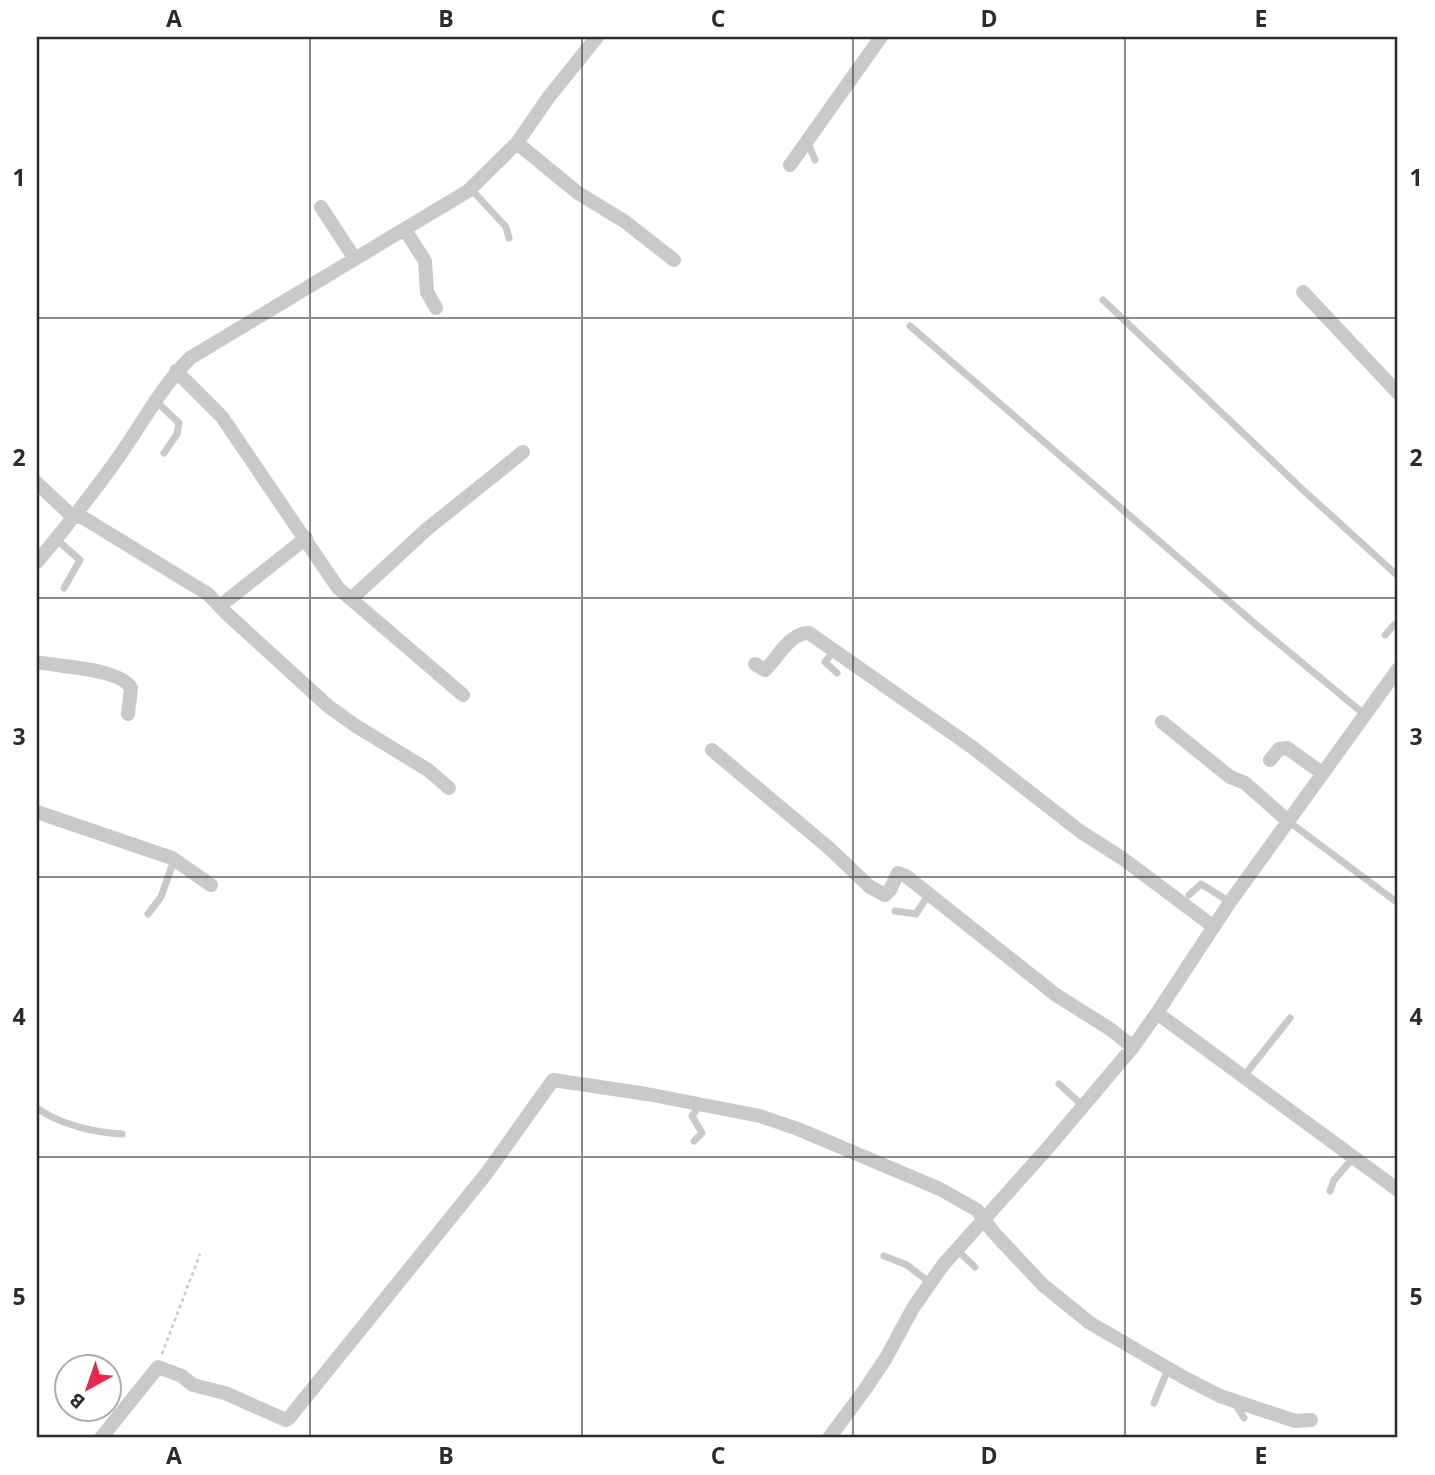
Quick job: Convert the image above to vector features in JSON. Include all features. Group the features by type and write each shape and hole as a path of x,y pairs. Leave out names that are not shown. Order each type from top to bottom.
{"street":[{"path":"37,562 76,516 176,371 218,339 405,230 470,188 517,143 548,98 597,37"},
{"path":"790,165 881,37"},
{"path":"517,143 579,193 633,227 674,260"},
{"path":"321,207 355,259"},
{"path":"405,230 425,261 427,292 436,308"},
{"path":"1303,292 1398,393"},
{"path":"176,371 222,417 306,538 332,581 463,695"},
{"path":"351,599 427,529 523,452"},
{"path":"37,483 76,516 208,594 328,706 412,759 449,788"},
{"path":"220,606 306,538"},
{"path":"755,664 765,670 791,639 808,633 972,747 1081,832 1122,858 1214,927"},
{"path":"37,662 122,678 131,688 128,714"},
{"path":"829,1438 886,1358 930,1283 1133,1046 1230,902 1397,672"},
{"path":"1162,722 1230,777 1245,783 1288,821"},
{"path":"1270,760 1279,749 1287,748 1322,773"},
{"path":"712,750 829,848 870,887 887,894 894,876 899,873 1056,995 1110,1028 1133,1046"},
{"path":"37,812 175,859 211,885"},
{"path":"1157,1013 1398,1190"},
{"path":"101,1438 158,1367 182,1376 193,1385 225,1394 288,1420 486,1174 553,1080 760,1116 798,1129 963,1200 977,1210 1024,1266 1072,1311 1122,1343 1234,1401 1272,1412 1294,1422 1311,1420"}],"lane":[{"path":"808,139 815,160"},
{"path":"470,188 506,227 509,238"},
{"path":"1103,300 1303,490 1398,576"},
{"path":"910,326 1254,623 1364,714"},
{"path":"157,402 179,423 177,434 164,453"},
{"path":"76,516 107,540 108,544"},
{"path":"56,539 80,561 64,588"},
{"path":"1385,635 1394,625 1398,627"},
{"path":"834,651 825,662 838,673"},
{"path":"1288,821 1398,903"},
{"path":"148,914 161,897 175,859"},
{"path":"1189,895 1201,884 1230,902"},
{"path":"895,911 916,914 929,894"},
{"path":"1244,1076 1290,1018"},
{"path":"1059,1084 1083,1106"},
{"path":"694,1141 702,1133 692,1116 700,1104"},
{"path":"37,1108 83,1129 122,1134"},
{"path":"1330,1191 1334,1180 1354,1157"},
{"path":"957,1250 975,1267"},
{"path":"884,1256 907,1265 930,1283"},
{"path":"1154,1403 1168,1369"},
{"path":"1234,1401 1244,1418"}],"path":[{"path":"158,1367 200,1254"}]}
